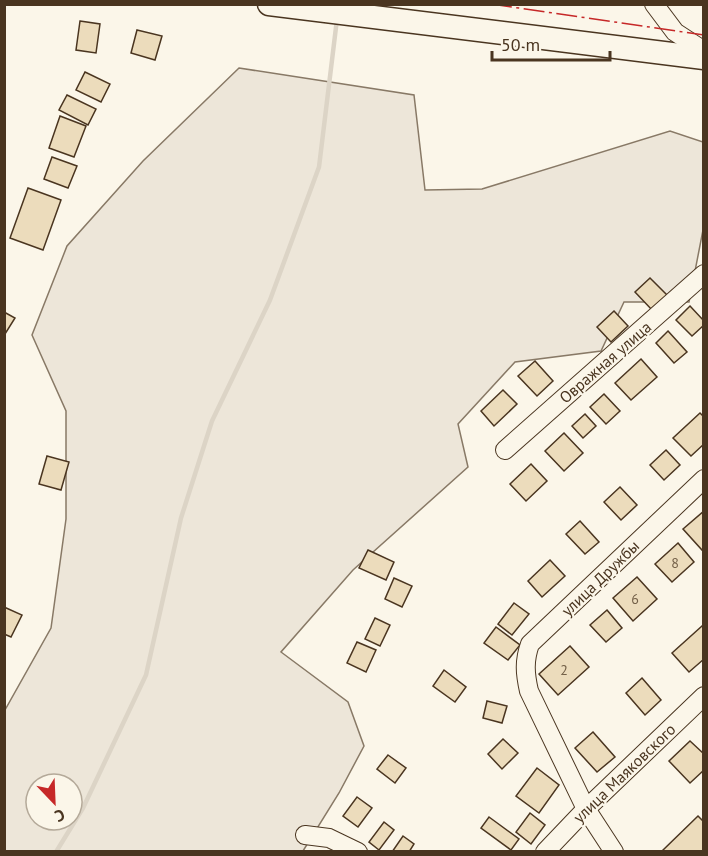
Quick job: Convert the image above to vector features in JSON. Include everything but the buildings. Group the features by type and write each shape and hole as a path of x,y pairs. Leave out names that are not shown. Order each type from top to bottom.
{"main road":[{"path":"271,5 704,58"}],"street":[{"path":"654,4 675,32 704,51"},
{"name":"Овражная улица","path":"505,450 704,274"},
{"name":"улица Дружбы","path":"586,809 529,691 525,669 530,644 704,479"},
{"name":"улица Маяковского","path":"545,852 586,809 704,696"},
{"path":"586,809 614,852"},
{"path":"305,835 329,838 348,845 358,852"}],"shaded area":[{"path":"239,68 414,95 425,190 482,189 670,131 703,142 703,230 689,302 624,302 601,351 515,362 458,424 468,467 353,570 281,652 348,702 364,746 339,793 303,851 5,852 5,710 51,628 66,519 66,411 32,335 67,246 143,161"}],"waterway":[{"path":"56,852 83,808 146,675 181,518 212,421 270,300 319,167 337,19"}],"power":[{"path":"491,4 704,35"}]}
